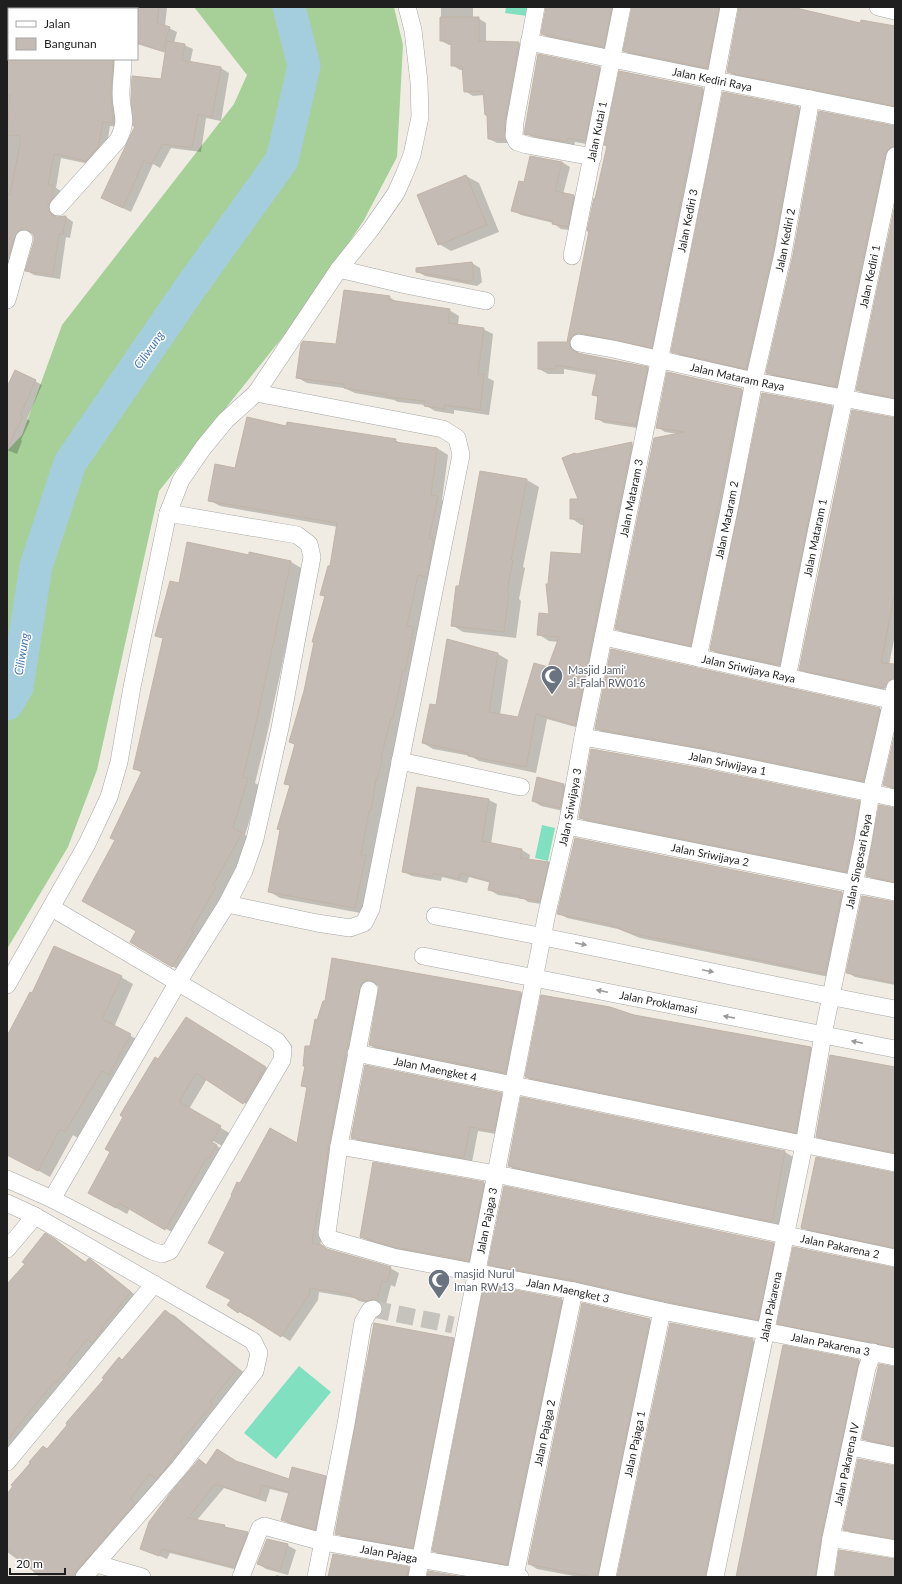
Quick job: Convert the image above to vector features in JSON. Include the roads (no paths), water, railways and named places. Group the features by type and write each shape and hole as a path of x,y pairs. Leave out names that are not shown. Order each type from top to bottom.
{"street":[{"path":"7,985 87,844 109,797 119,762 132,688 168,512 181,480 203,448 226,420 256,394 339,269 371,229 396,193 412,155 420,117 419,82 413,30 407,7"},
{"path":"536,7 515,122 514,136 517,142 527,145 593,156"},
{"name":"Jalan Kutai 1","path":"572,256 622,7"},
{"name":"Jalan Kediri 3","path":"659,360 702,154 714,80 729,7"},
{"path":"878,7 895,11"},
{"name":"Jalan Kediri Raya","path":"530,42 612,60 811,98 895,116"},
{"path":"58,207 118,140 124,129 125,118 121,95 124,60"},
{"name":"Jalan Kediri 2","path":"754,381 783,253 811,98"},
{"name":"Jalan Kediri 1","path":"845,397 895,156"},
{"path":"7,300 24,239"},
{"path":"339,269 406,285 486,301"},
{"name":"Jalan Mataram Raya","path":"579,343 613,349 754,381 845,397 895,408"},
{"name":"Jalan Mataram 3","path":"604,637 659,360"},
{"name":"Jalan Mataram 2","path":"698,658 754,381"},
{"path":"227,904 317,924 350,928 364,922 371,909 461,454 458,438 443,429 256,394"},
{"name":"Jalan Mataram 1","path":"787,678 845,397"},
{"path":"52,1199 178,982 227,904 244,871 255,839 280,728 312,558 309,544 297,535 168,512"},
{"name":"Jalan Sriwijaya Raya","path":"604,637 787,678 894,696"},
{"name":"Jalan Sriwijaya 3","path":"535,977 567,826 583,737 604,637"},
{"name":"Jalan Singosari Raya","path":"823,1035 871,793 894,696"},
{"name":"Jalan Sriwijaya 1","path":"583,737 701,758 895,798"},
{"path":"400,761 521,787"},
{"name":"Jalan Sriwijaya 2","path":"567,826 895,892"},
{"path":"7,1179 52,1199 152,1251 162,1254 170,1251 282,1060 283,1049 277,1041 52,908"},
{"path":"435,916 543,936 895,1010"},
{"name":"Jalan Proklamasi","path":"423,956 535,977 667,1005 895,1050"},
{"name":"Jalan Pajaga 3","path":"416,1577 460,1326 477,1273 535,977"},
{"path":"339,1146 369,990"},
{"name":"Jalan Pakarena","path":"715,1577 804,1145 823,1035"},
{"name":"Jalan Maengket 4","path":"356,1052 895,1164"},
{"name":"Jalan Pakarena 2","path":"339,1146 496,1174 895,1258"},
{"name":"Jalan Maengket 3","path":"339,1146 326,1233 330,1239 393,1257 574,1291 766,1332"},
{"path":"7,1204 34,1216 253,1341 259,1353 255,1372 179,1468 84,1577"},
{"path":"7,1249 34,1216"},
{"path":"7,1462 154,1284"},
{"name":"Jalan Pajaga 2","path":"518,1577 574,1291"},
{"path":"316,1577 346,1424 363,1322 370,1310 373,1309"},
{"name":"Jalan Pajaga 1","path":"607,1577 662,1311"},
{"name":"Jalan Pakarena 3","path":"766,1332 895,1357"},
{"name":"Jalan Pakarena IV","path":"825,1577 831,1538 867,1368 873,1352"},
{"path":"851,1447 895,1456"},
{"name":"Jalan Pajaga","path":"241,1577 260,1528 264,1526 324,1542 518,1577"},
{"path":"831,1538 895,1549"},
{"path":"96,1564 142,1577"}],"waterway":[{"name":"Ciliwung","path":"7,704 17,687 36,566 70,463 190,288 282,160 304,66 289,7"}],"tunnel":[{"path":"373,1309 453,1325"}],"place":[{"name":"Masjid Jami' al-Falah RW016","path":"552,696"},
{"name":"masjid Nurul Iman RW 13","path":"439,1300"}]}
